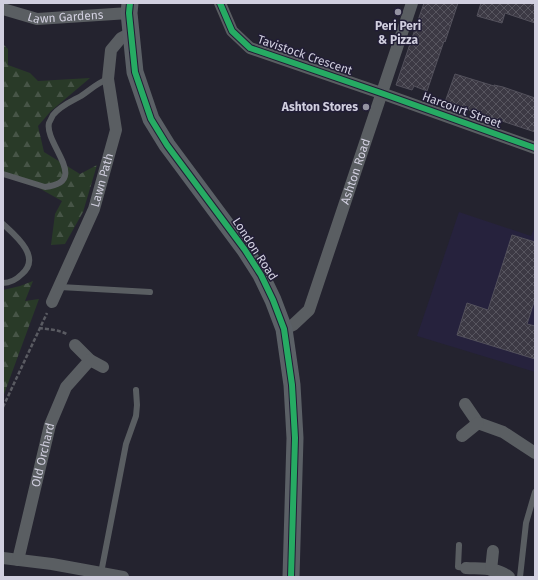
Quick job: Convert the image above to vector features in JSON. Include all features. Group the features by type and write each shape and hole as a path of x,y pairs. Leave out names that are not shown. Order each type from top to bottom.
{"street":[{"name":"Tavistock Crescent","path":"220,3 232,31 250,48 381,93"},
{"name":"Ashton Road","path":"284,329 293,325 309,310 412,3"},
{"name":"Lawn Gardens","path":"3,9 38,19 130,8"},
{"name":"London Road","path":"130,8 135,72 151,119 167,145 245,250 261,275 273,300 284,329 292,385 296,438 291,577"},
{"name":"Lawn Path","path":"52,302 94,210 116,130 108,79 111,50 121,38 131,33"},
{"name":"Harcourt Street","path":"381,93 535,148"},
{"path":"75,345 90,360 103,367"},
{"name":"Old Orchard","path":"18,560 50,425 66,387 90,360"},
{"path":"465,404 478,423 503,432 535,454"},
{"path":"462,436 478,423"},
{"path":"491,570 493,551"},
{"path":"3,558 123,577"},
{"path":"466,568 491,570 505,573 509,577"}],"lane":[{"path":"3,174 45,187 60,182 64,178 66,172 64,162 50,138 50,122 54,114 63,107 99,82 108,79"},
{"path":"3,224 23,243 28,253 29,262 26,271 16,280 3,283"},
{"path":"60,287 150,292"},
{"path":"102,573 126,444 136,416 136,390"},
{"path":"520,577 526,523 535,492"},
{"path":"459,545 458,567 466,568"}],"path":[{"path":"3,407 52,302"},
{"path":"39,328 66,334 75,345"}],"shaded area":[{"path":"459,212 531,236 535,227 535,372 417,336"}],"green space":[{"path":"3,44 8,49 8,65 30,73 38,81 90,78 51,111 38,126 44,152 80,174 97,165 83,212 65,244 51,245 55,214 62,201 37,187 3,174"},
{"path":"33,281 25,301 39,299 3,397 3,290"}],"building":[{"path":"424,3 458,3 427,91 414,86 412,90 396,85"},
{"path":"481,3 535,3 535,23 505,13 502,23 477,16"},
{"path":"455,74 494,86 503,87 535,98 535,132 445,102"},
{"path":"512,235 535,242 535,299 527,324 535,326 535,359 457,335 467,303 488,310"}],"cycle path":[{"path":"130,3 129,13 135,72 151,119 167,145 245,250 261,275 273,300 284,329 292,385 295,438 291,577"},
{"path":"220,3 232,31 250,48 535,148"}],"place":[{"name":"Peri Peri & Pizza","path":"398,12"},
{"name":"Ashton Stores","path":"366,107"}]}
